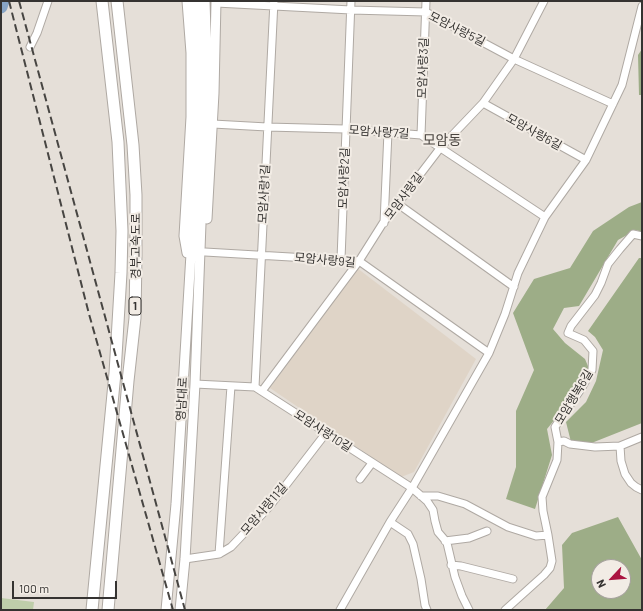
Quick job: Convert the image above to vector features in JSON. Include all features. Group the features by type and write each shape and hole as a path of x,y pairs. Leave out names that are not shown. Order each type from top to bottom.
{"highway":[{"name":"경부고속도로","path":"92,610 115,373 122,231 118,142 102,1"},
{"name":"경부고속도로","path":"108,610 127,389 135,318 136,254 136,195 133,145 117,1"}],"main road":[{"path":"187,1 191,53 191,117 184,236 190,264"},
{"path":"196,1 199,64 199,188"},
{"path":"199,188 207,63 205,1"},
{"path":"199,268 205,252 213,124 216,2"},
{"name":"영남대로","path":"166,610 176,504 190,264 199,188"},
{"name":"영남대로","path":"180,610 185,559 195,384 199,268 199,188"}],"street":[{"path":"30,47 37,33 48,1"},
{"name":"모암사랑2길","path":"341,259 351,1"},
{"name":"모암사랑3길","path":"421,134 426,1"},
{"name":"모암사랑길","path":"262,391 359,261 384,223 441,147 483,103 514,59 544,1"},
{"name":"모암사랑5길","path":"216,2 274,4 351,10 426,12 514,59 613,104"},
{"name":"모암사랑1길","path":"255,387 274,4"},
{"path":"340,610 489,353 505,314 518,273 545,217 586,160 622,85 642,6"},
{"name":"모암사랑6길","path":"483,103 586,160"},
{"name":"모암사랑7길","path":"213,124 346,129 421,134 545,217"},
{"path":"384,223 388,132"},
{"path":"398,204 514,288"},
{"name":"모암행복6길","path":"505,610 544,575 550,568 552,561 548,535 542,512 542,497 557,460 558,442 555,427 592,370 593,351 584,340 568,333 571,326 595,295 602,283 608,264 633,234 642,236"},
{"name":"모암사랑9길","path":"205,252 359,261 489,353"},
{"name":"모암사랑10길","path":"195,384 255,387 412,488 433,510 438,532 445,541 451,565 462,596 469,610"},
{"path":"219,554 231,386"},
{"name":"모암사랑11길","path":"185,559 219,554 230,547 269,507 326,433"},
{"path":"558,442 564,441 570,444 595,447 620,446 642,436"},
{"path":"620,446 621,461 625,474 631,484 642,490"},
{"path":"360,478 372,463"},
{"path":"421,496 438,496 465,504 508,527 536,536 548,535"},
{"path":"390,522 408,534 413,544 427,610"},
{"path":"445,541 469,538 487,531"},
{"path":"451,565 461,566 513,579"}],"shaded area":[{"path":"357,268 476,359 414,472 401,477 270,388"}],"green space":[{"path":"642,49 642,95 639,95 638,55"},
{"path":"642,202 642,232 636,230 618,240 579,306 564,308 553,329 565,343 585,359 590,371 573,397 547,429 552,455 535,509 506,499 516,467 516,411 534,370 513,313 534,279 570,268 593,231 629,207"},
{"path":"639,258 642,258 642,423 589,444 571,442 566,422 586,402 596,381 603,350 595,337 588,331"},
{"path":"618,517 642,560 642,610 545,610 564,588 562,545 572,533"},
{"path":"1,598 34,602 33,610 1,610"}],"waterway":[{"path":"1,7 3,1"}],"railway":[{"path":"9,1 89,314 173,610"},
{"path":"19,1 185,610"}],"district":[{"name":"모암동","path":"442,140"}]}
